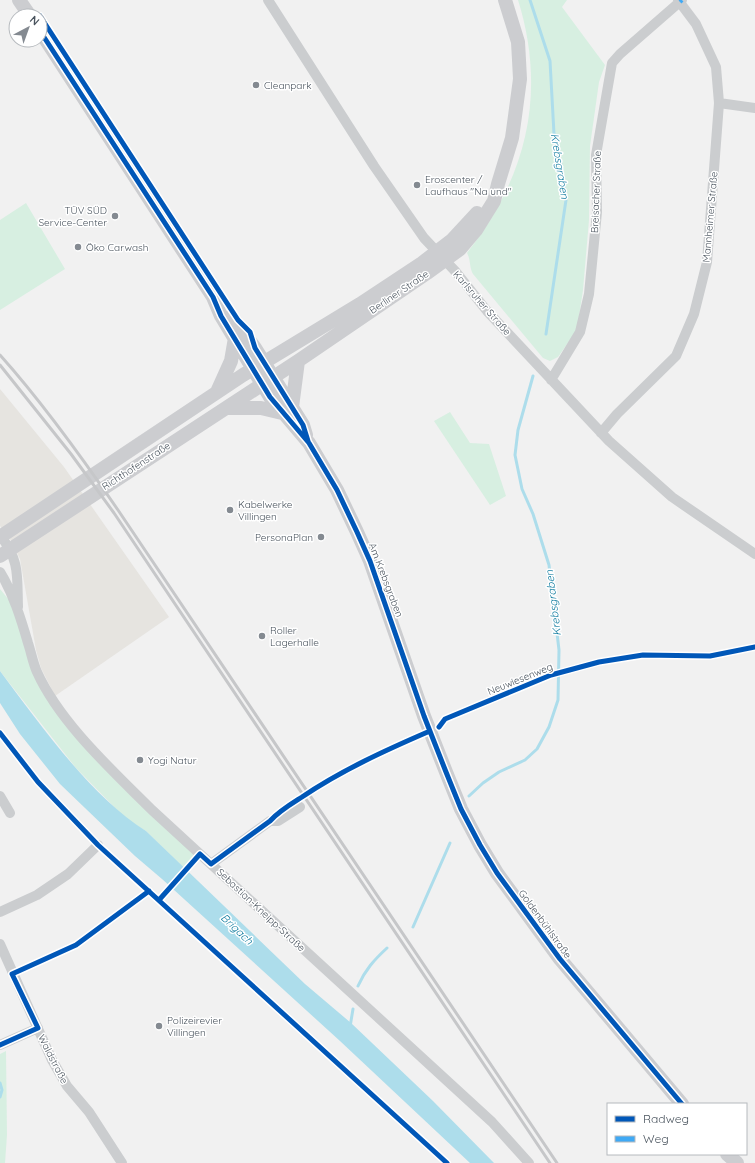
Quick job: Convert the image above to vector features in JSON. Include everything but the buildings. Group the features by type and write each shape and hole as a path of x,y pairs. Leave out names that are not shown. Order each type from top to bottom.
{"street":[{"name":"Karlsruher Straße","path":"268,0 374,166 424,238 528,357 601,433 672,497 755,554"},
{"name":"Berliner Straße","path":"268,380 298,361 441,256 452,240 471,221 498,184 512,138 520,79 518,42 506,0"},
{"name":"Mannheimer Straße","path":"601,433 616,414 676,356 694,314 707,262 719,103 716,67 696,24 680,1"},
{"name":"Breisacher Straße","path":"551,380 580,332 589,294 597,212 596,155 612,63 620,54 680,1"},
{"name":"Am Krebsgraben","path":"48,43 213,297 227,312 259,366 309,443 336,490 370,561 430,731"},
{"path":"719,103 755,108"},
{"name":"Berliner Straße","path":"259,366 441,256"},
{"name":"Am Krebsgraben","path":"213,297 221,316 235,338 259,366"},
{"path":"216,393 231,361 235,338"},
{"path":"226,408 287,410 298,361"},
{"name":"Richthofenstraße","path":"0,536 259,366"},
{"name":"Richthofenstraße","path":"5,553 268,380"},
{"name":"Sebastian-Kneipp-Straße","path":"0,536 5,553 17,567 18,611"},
{"name":"Sebastian-Kneipp-Straße","path":"0,572 18,611 36,671 63,714 108,766 152,810 492,1122 529,1163"},
{"name":"Goldenbühlstraße","path":"430,731 461,809 497,873 573,976 681,1103"},
{"path":"0,796 10,813"},
{"path":"211,864 270,821 278,821 300,807"},
{"path":"0,912 37,895 68,874 98,845"},
{"name":"Waldstraße","path":"0,944 52,1060 66,1086 89,1112 122,1163"},
{"path":"0,1045 38,1028"}],"shaded area":[{"path":"0,389 64,467 169,617 55,696 41,668 36,650 20,559 9,537 0,526"}],"green space":[{"path":"518,0 567,0 562,7 605,65 599,82 590,146 589,220 583,290 577,330 558,357 550,361 543,358 473,274 467,253 488,224 504,194 517,164 526,133 530,101 531,68 527,34"},
{"path":"26,203 65,269 0,310 0,220"},
{"path":"450,412 470,443 489,444 506,496 490,505 434,421"},
{"path":"0,589 18,611 37,671 63,715 200,854 185,869 146,831 126,819 76,768 0,671"},
{"path":"6,1051 7,1135 5,1163 0,1163 0,1054"}],"water":[{"name":"Brigach","path":"0,671 67,758 105,799 146,831 305,984 351,1023 433,1101 494,1163 470,1163 340,1041 135,856 60,784 20,734 0,703"}],"waterway":[{"name":"Krebsgraben","path":"530,0 550,61 554,134 562,169 566,200 546,334"},
{"name":"Krebsgraben","path":"469,796 483,783 499,772 525,760 537,749 549,727 558,700 559,650 549,565 533,514 522,489 515,455 518,430 533,376"},
{"name":"Krebsgraben","path":"413,927 450,843"},
{"name":"Krebsgraben","path":"358,986 370,966 387,948"},
{"name":"Krebsgraben","path":"350,1027 353,1009"},
{"path":"0,1083 2,1090 0,1097"}],"railway":[{"path":"0,355 61,430 118,510 557,1163"},
{"path":"0,365 71,454 114,513 550,1163"}],"cycle path":[{"path":"48,28 238,320 250,332 255,348 303,425 308,441"},
{"path":"48,43 213,297 221,316 270,397 309,443 337,490 370,561 424,716 446,772 461,809 480,845 497,873 560,959 681,1103"},
{"name":"Neuwiesenweg","path":"439,727 445,719 551,675 599,662 643,655 710,656 755,647"},
{"path":"159,900 200,854 211,864 270,821 285,808 317,787 364,761 430,731"},
{"path":"0,733 38,782 98,845 447,1163"},
{"path":"0,1045 38,1028 12,974 76,945 149,891"}],"place":[{"name":"Cleanpark","path":"256,85"},
{"name":"Eroscenter / Laufhaus \"Na und\"","path":"417,185"},
{"name":"TÜV SÜD Service-Center","path":"115,216"},
{"name":"Öko Carwash","path":"78,247"},
{"name":"Kabelwerke Villingen","path":"230,510"},
{"name":"PersonaPlan","path":"321,537"},
{"name":"Roller Lagerhalle","path":"262,636"},
{"name":"Yogi Natur","path":"140,760"},
{"name":"Polizeirevier Villingen","path":"159,1026"}]}
